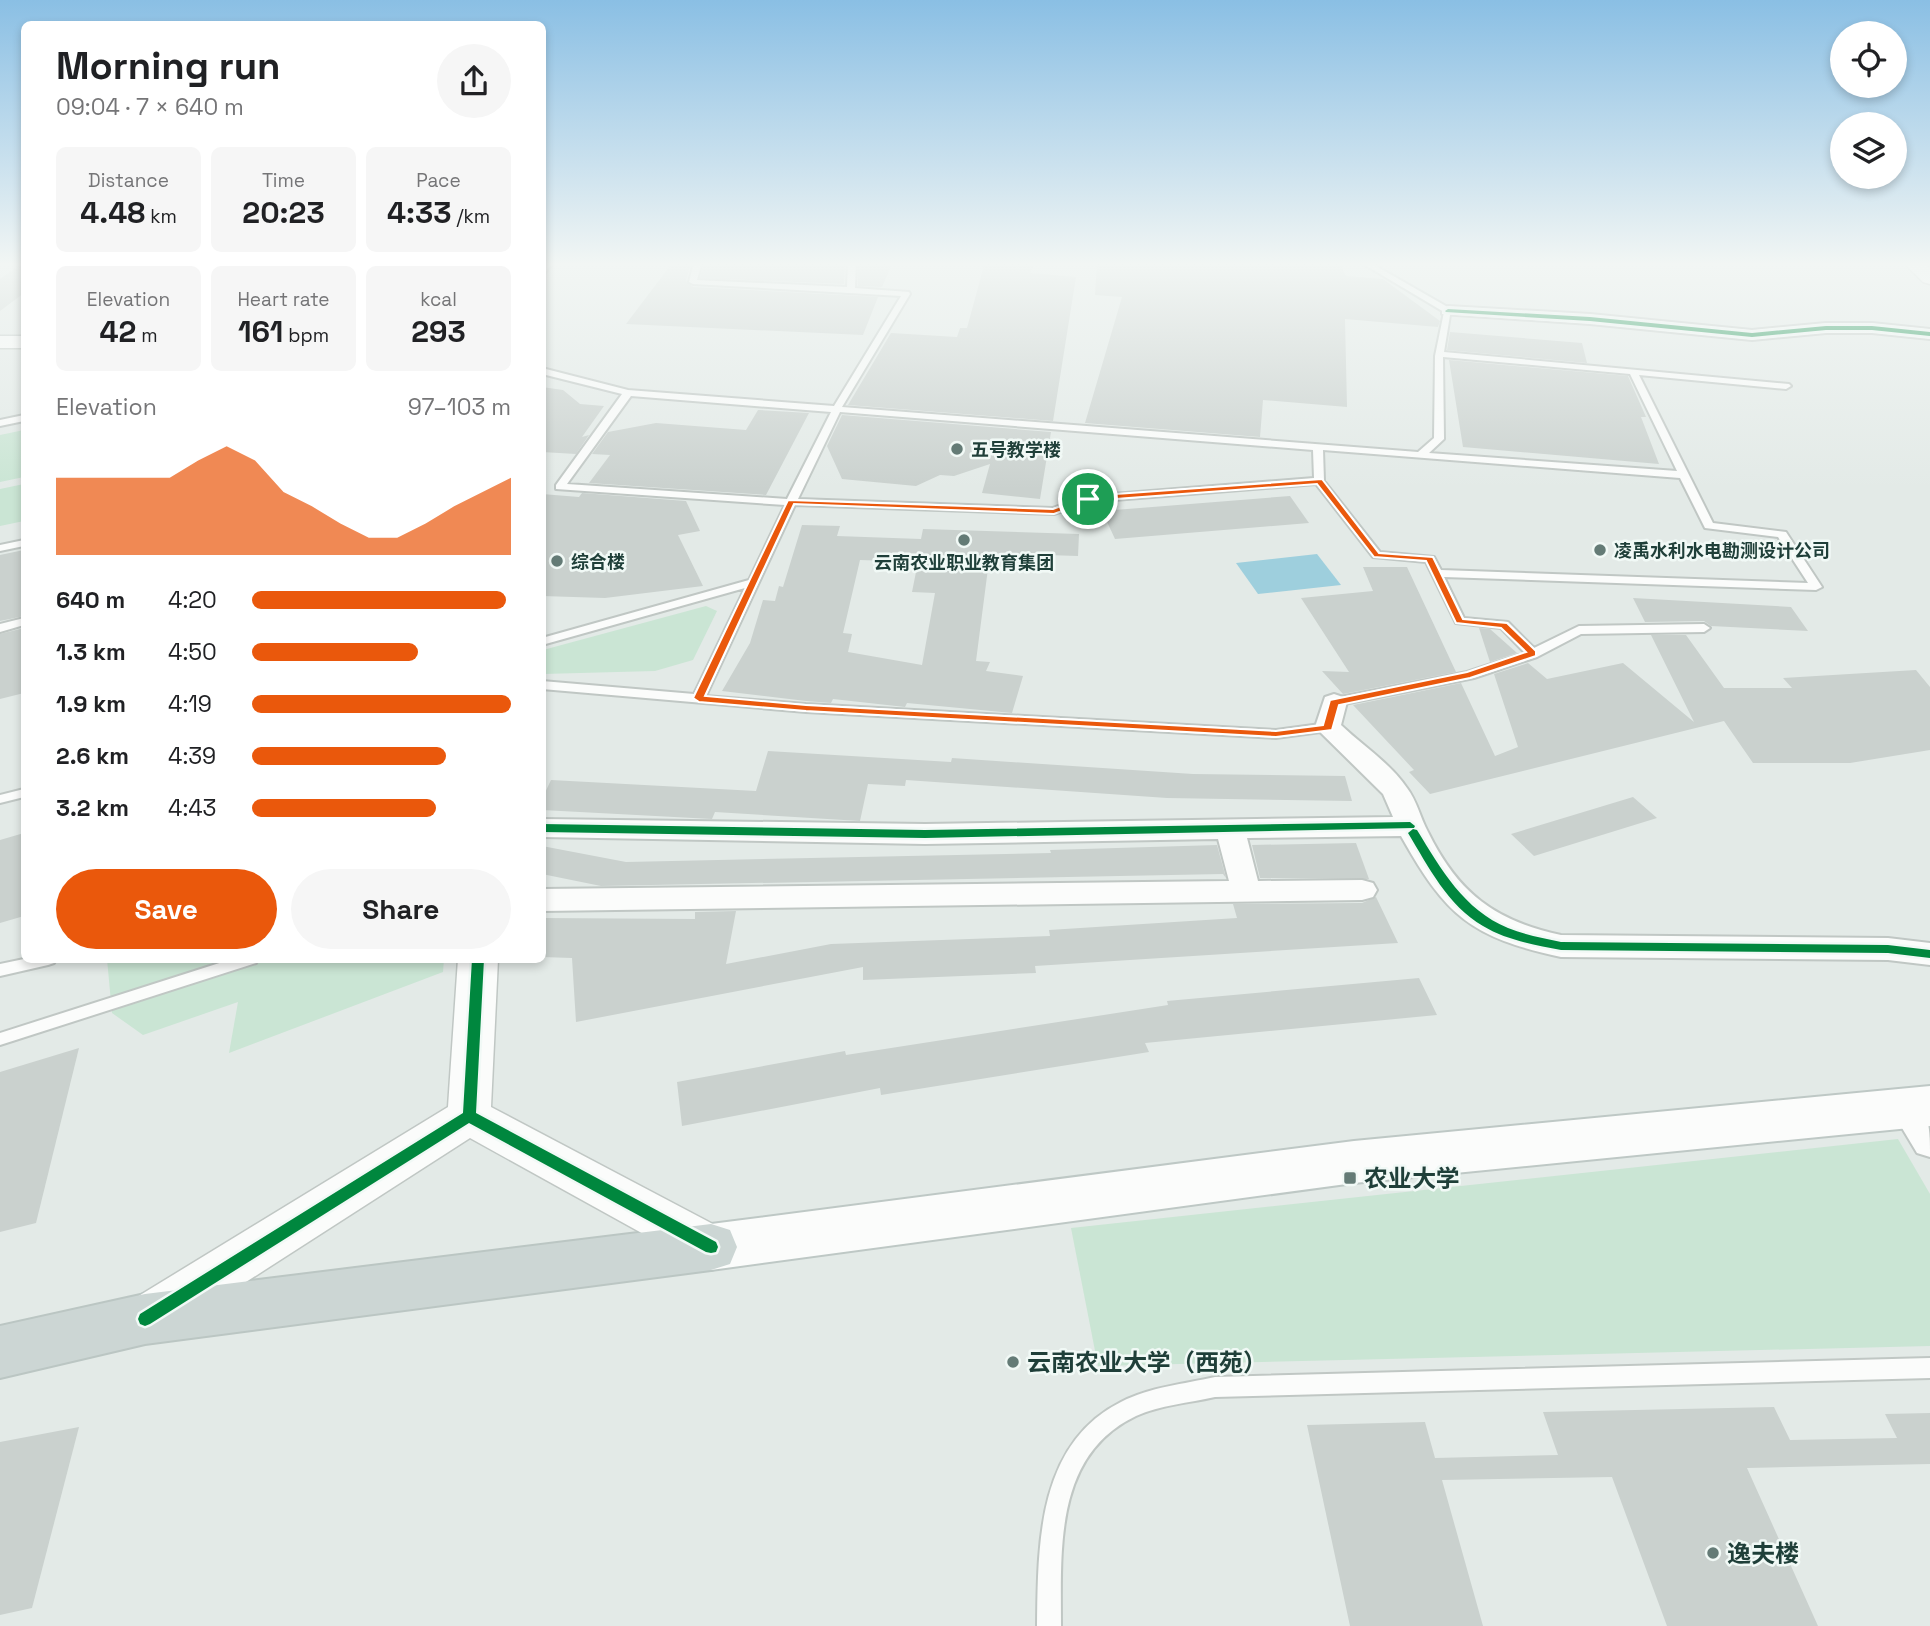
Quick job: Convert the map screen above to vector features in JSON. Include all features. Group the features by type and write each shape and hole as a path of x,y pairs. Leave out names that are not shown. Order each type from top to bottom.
{"main road":[{"path":"0,1352 145,1320 1354,1162 1922,1119"}],"street":[{"path":"0,342 21,342"},
{"path":"1331,715 1397,794 1410,825 1454,898 1497,930 1527,940 1561,946 1888,949 1930,954"},
{"path":"546,828 925,834 1410,825"},
{"path":"1230,829 1246,891"},
{"path":"546,900 1362,890"},
{"path":"469,1116 478,963"},
{"path":"469,1116 711,1247"},
{"path":"145,1320 469,1116"}],"lane":[{"path":"699,698 751,583 836,410 880,338"},
{"path":"1420,455 1439,439 1440,354 1443,338"},
{"path":"1440,354 1786,386"},
{"path":"546,372 628,393 1684,475"},
{"path":"1436,573 1816,587 1782,534 1709,526 1633,372"},
{"path":"628,393 560,487 791,502 1054,511 1088,499 1319,481"},
{"path":"0,423 21,419"},
{"path":"1318,447 1319,481 1377,555 1430,559 1460,621 1504,625 1532,653"},
{"path":"0,548 21,543"},
{"path":"546,641 751,583"},
{"path":"0,628 21,623"},
{"path":"546,685 806,708 1276,734 1331,715 1470,675 1532,653 1580,630 1704,628"},
{"path":"0,799 21,794"},
{"path":"0,970 31,963"},
{"path":"0,1039 238,963"},
{"path":"1049,1626 1053,1514 1065,1472 1092,1435 1127,1410 1163,1399 1215,1387 1930,1368"}],"green space":[{"path":"21,431 21,478 0,482 0,435"},
{"path":"21,485 21,522 0,526 0,489"},
{"path":"706,606 717,611 693,660 655,671 546,674 546,649"},
{"path":"107,963 444,963 443,972 229,1053 238,1002 143,1035 112,1013"},
{"path":"1898,1139 1930,1194 1930,1346 1098,1366 1071,1228"}],"water":[{"path":"1317,554 1341,585 1258,594 1236,563"}],"building":[{"path":"888,338 1066,338 1053,421 848,405"},
{"path":"1110,338 1345,338 1347,407 1263,400 1260,437 1085,423"},
{"path":"1449,338 1521,338 1582,343 1587,363 1447,350"},
{"path":"1449,360 1628,376 1646,417 1641,417 1659,464 1463,447"},
{"path":"546,388 563,390 580,404 604,406 582,437 589,435 576,454 546,452"},
{"path":"758,410 809,413 766,495 589,483 610,455 592,454 608,432 656,423 746,430"},
{"name":"五号教学楼","path":"842,415 1051,432 1040,499 982,493 990,464 954,476 940,475 916,486 842,479 827,446"},
{"path":"582,493 686,501 700,531 678,535 703,586 605,598 546,596 546,494 579,497"},
{"path":"1290,496 1309,523 1115,539 1102,511"},
{"path":"802,525 840,526 837,536 921,539 923,529 1079,534 1078,556 990,553 976,661 990,662 986,671 1023,676 1012,713 907,703 905,707 833,699 831,703 722,691 750,643 763,600 775,601 779,586 783,587","holes":["860,560 918,562 912,592 935,593 922,665 848,652 852,634 843,633"]},
{"path":"21,551 21,617 0,621 0,555"},
{"path":"1363,567 1407,567 1456,672 1343,694 1322,671 1349,672 1301,598 1373,591"},
{"path":"1633,598 1791,607 1808,631 1711,626 1704,621 1645,622"},
{"path":"1479,628 1490,629 1517,653 1490,662"},
{"path":"21,629 21,694 0,699 0,634"},
{"path":"1651,635 1686,635 1724,688 1792,688 1783,678 1916,670 1930,687 1930,750 1850,763 1753,763 1724,721 1430,794 1409,772 1414,770 1353,705 1461,683 1495,756 1518,747 1494,674 1528,663 1547,679 1623,663 1694,722"},
{"path":"768,751 951,762 952,758 1193,774 1345,776 1352,801 1167,798 906,780 905,786 868,784 860,821 715,812 712,819 546,810 546,791 551,780 756,791"},
{"path":"1633,797 1657,818 1534,856 1511,834"},
{"path":"21,834 21,917 0,923 0,840"},
{"path":"1356,843 1369,879 1260,878 1252,845"},
{"path":"1217,845 1226,878 1223,874 601,886 546,875 546,847 626,862 1051,853 1050,850"},
{"path":"1376,897 1398,943 1035,966 1036,973 863,980 863,967 576,1022 572,958 546,957 546,918 695,919 695,912 736,911 726,964 831,944 1050,936 1049,930 1237,918 1233,904 1362,903"},
{"path":"1419,978 1437,1015 1145,1043 1149,1052 881,1095 880,1088 682,1126 677,1082 845,1051 846,1055 1168,1005 1167,1001"},
{"path":"79,1048 36,1223 0,1232 0,1072"},
{"name":"逸夫楼","path":"1774,1407 1790,1440 1897,1438 1885,1414 1930,1413 1930,1464 1747,1468 1818,1626 1667,1626 1612,1477 1442,1480 1483,1626 1350,1626 1307,1425 1425,1422 1435,1458 1558,1455 1543,1412"},
{"path":"79,1427 32,1608 0,1615 0,1442"}],"cycle path":[{"path":"546,828 925,834 1410,826"},
{"path":"1413,833 1443,880 1470,912 1506,932 1530,940 1561,946 1888,949 1930,954"},
{"path":"478,963 469,1116 711,1247"},
{"path":"145,1319 469,1116"}],"place":[{"name":"五号教学楼","path":"957,449"},
{"name":"云南农业职业教育集团","path":"964,540"},
{"name":"凌禹水利水电勘测设计公司","path":"1600,550"},
{"name":"综合楼","path":"557,561"},
{"name":"农业大学","path":"1350,1178"},
{"name":"云南农业大学（西苑）","path":"1013,1362"},
{"name":"逸夫楼","path":"1713,1553"}],"route":[{"path":"1319,481 1377,555 1430,559 1460,621 1504,625 1532,653 1470,675 1334,702 1328,727 1276,734 806,708 699,698 791,502 1054,511 1088,499 1319,481"}]}
